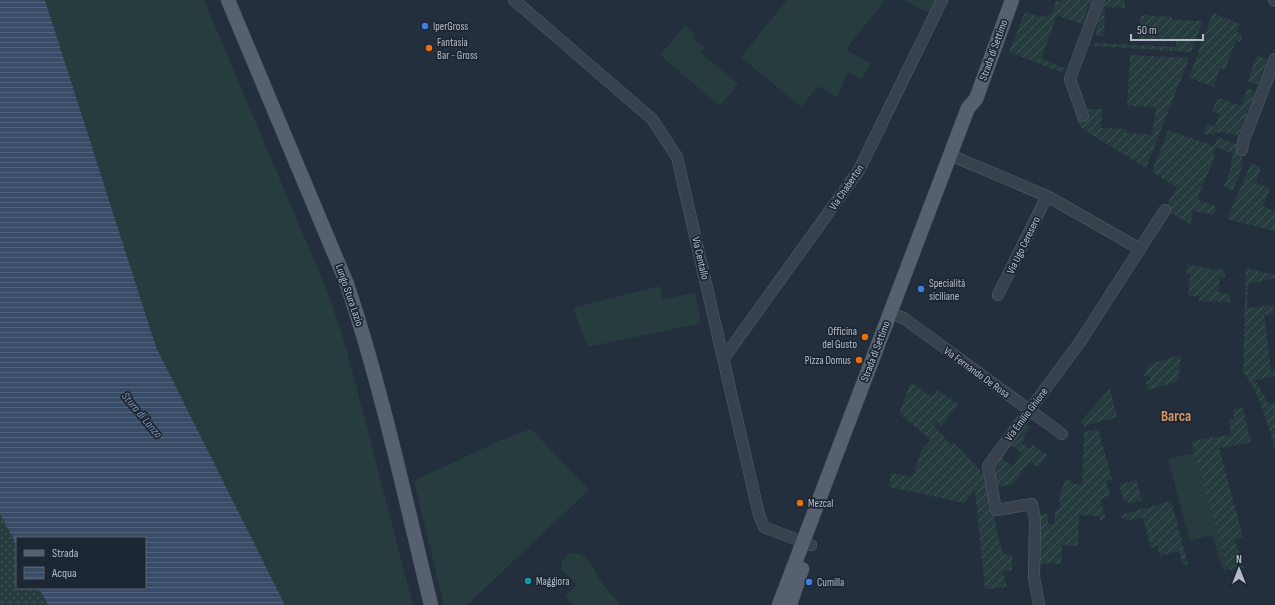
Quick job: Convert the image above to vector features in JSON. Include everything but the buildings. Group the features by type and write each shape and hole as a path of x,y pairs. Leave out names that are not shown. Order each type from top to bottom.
{"main road":[{"name":"Lungo Stura Lazio","path":"228,0 347,284 374,373 431,605"},
{"name":"Strada di Settimo","path":"779,605 806,544 954,157 968,108 976,98 1011,1"},
{"name":"Strada di Settimo","path":"790,605 806,544"}],"street":[{"name":"Via Chaberton","path":"724,358 859,170 942,0"},
{"path":"1082,116 1070,79 1099,0"},
{"name":"Via Centallo","path":"517,1 652,118 677,156 759,515 764,527 806,544"},
{"path":"1242,150 1243,142 1275,59"},
{"path":"954,157 1047,196 1140,249"},
{"name":"Via Ugo Ceresero","path":"998,295 1047,196"},
{"name":"Via Emilio Ghione","path":"1040,605 1034,577 1035,520 1032,504 996,510 988,466 1080,342 1165,210"},
{"name":"Via Fernando De Rosa","path":"894,314 1062,434"}],"green space":[{"path":"45,0 204,0 330,298 347,351 413,605 285,605 156,347"},
{"path":"787,0 885,0 848,47 848,51 870,63 862,79 848,72 837,98 818,86 801,107 741,57"},
{"path":"904,0 936,0 931,11 926,12"},
{"path":"1061,0 1091,0 1082,24 1057,15 1041,59 1065,68 1063,72 1009,52 1025,12 1038,16 1052,14 1056,1 1060,2"},
{"path":"1106,0 1125,0 1125,8 1105,7 1104,36 1096,36 1097,26"},
{"path":"1213,13 1240,24 1237,32 1243,35 1240,42 1236,40 1225,70 1220,68 1214,87 1189,77"},
{"path":"1141,15 1172,17 1172,20 1203,21 1191,52 1095,46 1095,43 1176,47 1176,41 1139,39"},
{"path":"685,26 696,35 693,38 705,48 701,53 738,84 720,106 660,55"},
{"path":"1130,55 1189,58 1146,168 1084,130 1079,125 1076,118 1088,113 1089,109 1102,109 1101,128 1127,129 1127,133 1152,135 1156,107 1127,106"},
{"path":"1257,55 1268,59 1257,85 1248,81"},
{"path":"1248,88 1255,91 1238,136 1222,132 1203,135 1207,124 1215,127 1219,114 1212,111 1217,99 1222,99 1241,106"},
{"path":"1168,130 1214,146 1218,137 1238,145 1236,152 1241,154 1242,158 1242,167 1233,190 1224,186 1232,165 1230,163 1234,154 1216,147 1213,156 1215,157 1197,199 1217,207 1213,215 1192,210 1191,225 1168,211 1168,203 1177,187 1152,172"},
{"path":"1251,163 1261,167 1256,183 1270,188 1263,206 1275,211 1275,231 1227,219"},
{"path":"1187,264 1216,270 1217,268 1225,270 1225,277 1220,277 1218,293 1230,294 1230,302 1199,301 1199,296 1188,296 1190,274 1186,273"},
{"path":"1246,268 1275,275 1275,278 1248,284 1247,308 1273,305 1274,314 1264,315 1271,370 1275,370 1275,376 1255,380 1268,403 1275,402 1275,450 1259,400 1243,372"},
{"path":"660,286 663,300 695,292 701,323 588,347 573,308"},
{"path":"1181,355 1178,381 1148,390 1146,382 1151,380 1149,375 1144,376 1149,364"},
{"path":"911,382 932,397 937,390 958,404 941,427 937,422 934,426 951,445 954,443 987,477 997,532 1003,554 1012,555 1012,570 1003,572 1007,587 985,589 975,490 964,503 889,487 891,473 912,477 923,447 931,440 899,413"},
{"path":"1110,389 1117,417 1084,426 1080,422"},
{"path":"1243,408 1251,442 1219,448 1243,537 1235,540 1244,568 1228,570 1191,441 1231,435 1229,420 1234,419 1233,409"},
{"path":"1025,423 1030,427 1023,437 1025,438 1022,443 1030,449 1033,445 1047,455 1038,467 1030,462 1013,484 996,487 991,467 1000,457 1012,466 1022,454 1010,444"},
{"path":"531,429 589,490 467,605 444,605 414,481 501,440"},
{"path":"1098,429 1112,479 1106,481 1110,495 1100,500 1106,519 1100,520 1099,516 1079,515 1078,546 1062,545 1061,564 1038,563 1038,513 1048,514 1048,524 1055,524 1055,509 1060,509 1059,497 1066,478 1075,484 1082,484 1084,432"},
{"path":"1195,453 1228,570 1224,571 1222,567 1212,535 1190,541 1168,459"},
{"path":"1136,480 1142,500 1128,504 1127,500 1124,501 1119,485"},
{"path":"1171,501 1188,564 1183,565 1179,551 1160,556 1157,546 1151,548 1143,517 1126,521 1125,517 1122,518 1121,515"},
{"path":"0,514 16,544 16,589 40,589 48,605 0,605"},
{"path":"569,553 581,555 588,560 601,582 621,605 574,605 565,597 577,585 561,569 562,561"}],"water":[{"name":"Stura di Lanzo","path":"0,0 45,0 156,347 285,605 48,605 40,589 146,589 146,537 16,537 16,544 0,514"}],"place":[{"name":"IperGross","path":"425,26"},
{"name":"Fantasia Bar - Gross","path":"429,48"},
{"name":"Specialità siciliane","path":"921,289"},
{"name":"Officina del Gusto","path":"865,337"},
{"name":"Pizza Domus","path":"859,360"},
{"name":"Mezcal","path":"800,503"},
{"name":"Maggiora","path":"528,581"},
{"name":"Cumilla","path":"809,582"}],"district":[{"name":"Barca","path":"1176,416"}]}
